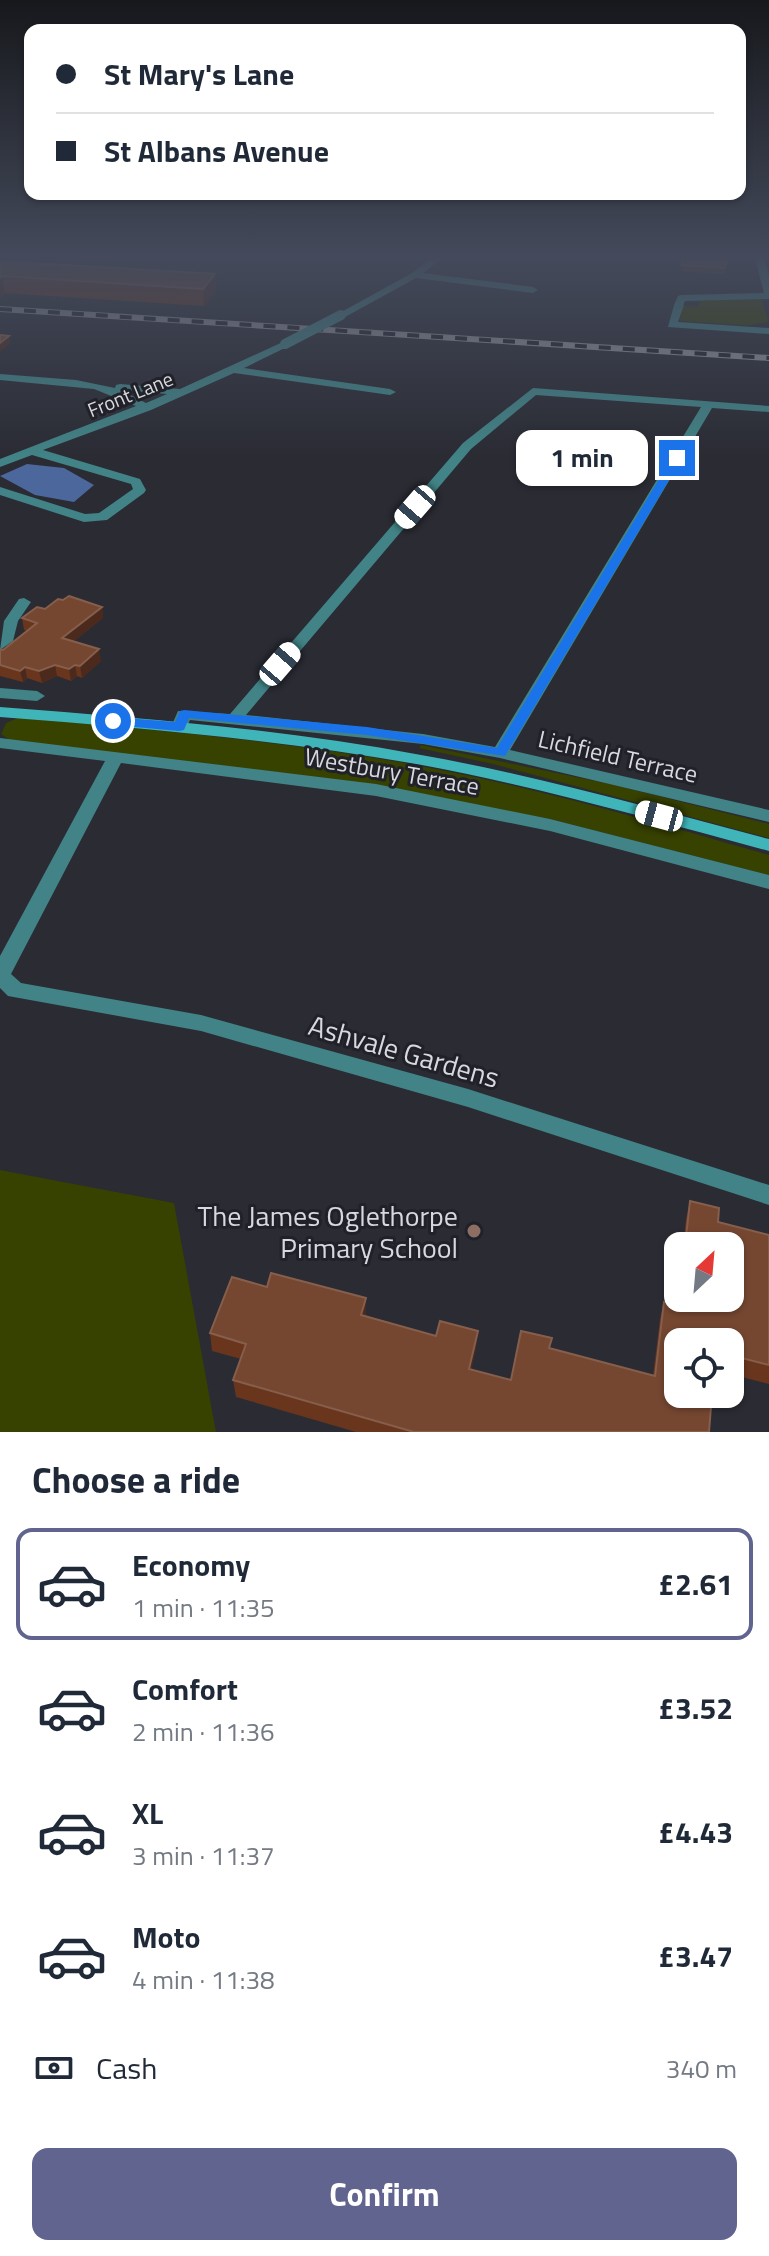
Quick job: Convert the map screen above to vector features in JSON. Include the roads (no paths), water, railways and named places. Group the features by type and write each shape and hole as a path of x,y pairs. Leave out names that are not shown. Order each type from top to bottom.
{"main road":[{"path":"0,712 313,742 424,760 580,794 769,845"}],"street":[{"name":"Front Lane","path":"0,463 182,393 322,325"},
{"path":"672,325 769,331"},
{"path":"233,370 390,392"},
{"path":"0,377 182,393"},
{"path":"99,385 126,393 147,408"},
{"path":"234,719 467,446 533,391 769,409"},
{"path":"500,753 708,405"},
{"path":"0,491 84,518 102,517 140,490 136,482 32,451"},
{"path":"0,646 6,641 11,621 24,602"},
{"path":"0,693 37,696"},
{"name":"Lichfield Terrace","path":"179,727 184,714 367,731 500,753 769,816"},
{"name":"Westbury Terrace","path":"0,743 376,790 550,825 769,882"},
{"path":"5,980 115,758"},
{"name":"Ashvale Gardens","path":"5,980 216,1027 468,1098 769,1195"}],"water":[{"path":"27,464 64,468 94,485 74,502 35,495 0,476"}],"railway":[{"path":"248,325 769,358"}],"place":[{"name":"The James Oglethorpe Primary School","path":"474,1231"}]}
